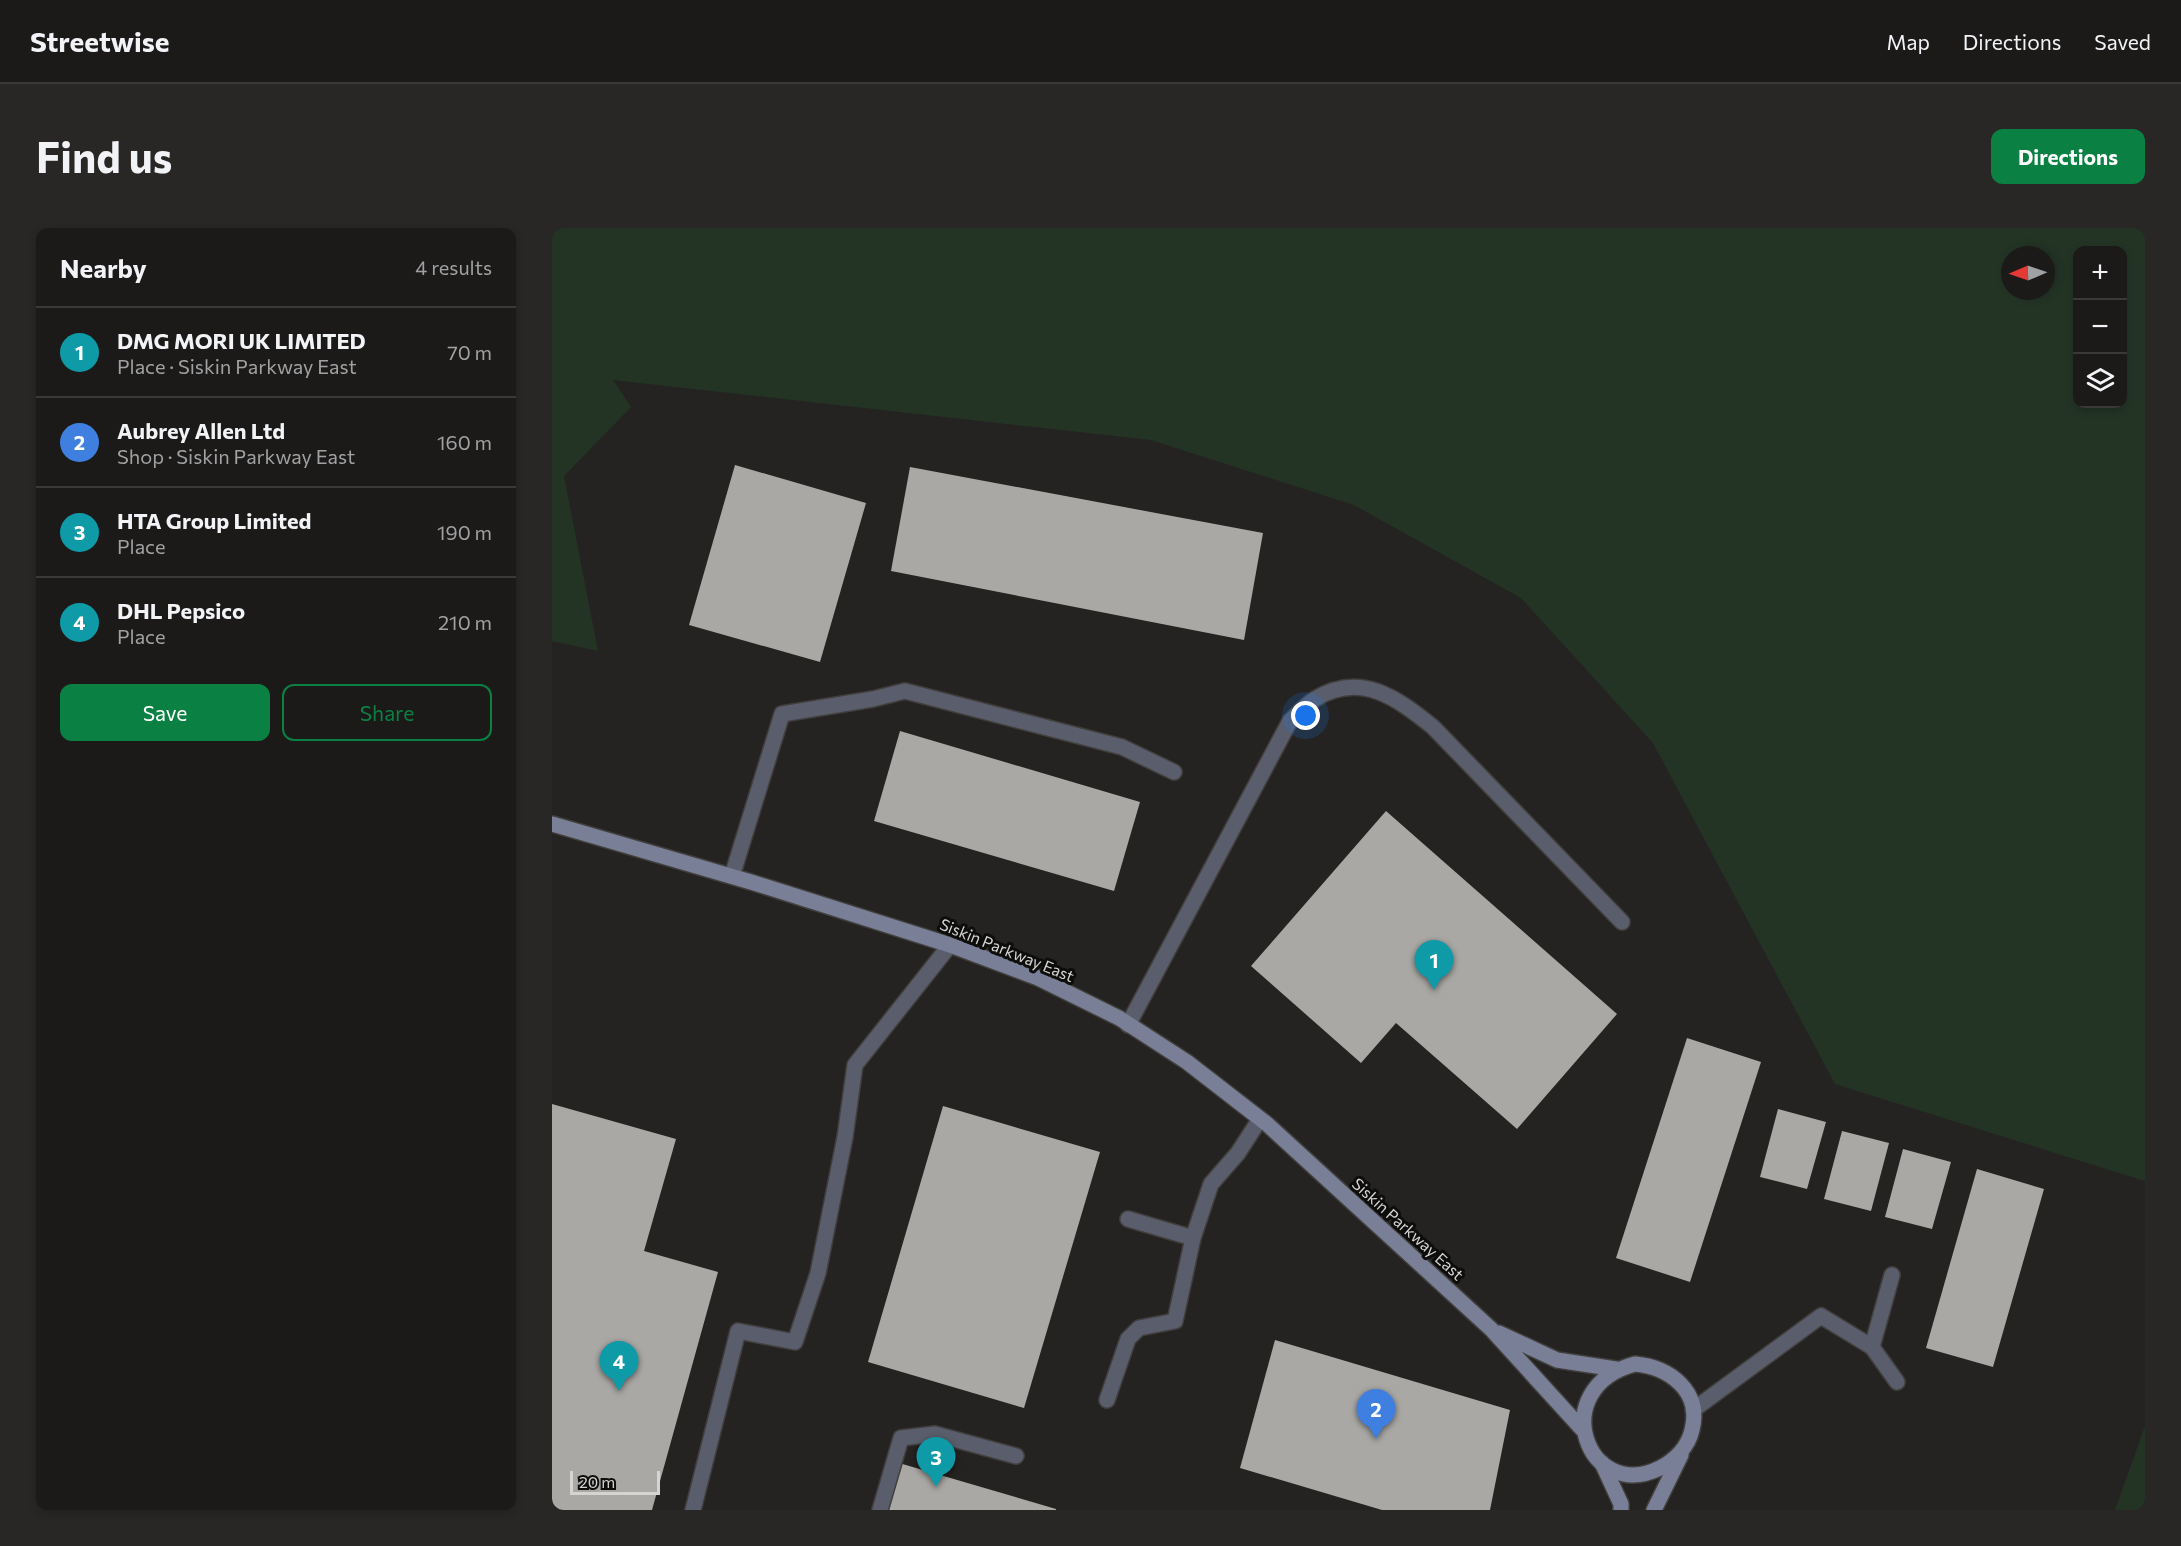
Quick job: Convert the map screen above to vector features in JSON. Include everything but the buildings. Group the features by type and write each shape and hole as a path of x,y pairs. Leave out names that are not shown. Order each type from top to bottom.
{"street":[{"name":"Siskin Parkway East","path":"552,824 732,876 950,945 1038,978 1128,1024 1187,1062 1260,1119 1491,1329 1582,1429"},
{"name":"Siskin Parkway East","path":"1491,1329 1557,1360 1616,1369"},
{"path":"1621,1510 1622,1504 1602,1463 1586,1443 1582,1429 1592,1391 1601,1380 1616,1369 1635,1364 1653,1366 1675,1378 1687,1393 1693,1410 1692,1430 1654,1510"},
{"path":"1602,1463 1617,1472 1645,1472 1671,1462 1685,1447"}],"lane":[{"path":"1128,1024 1290,721 1315,699 1344,688 1375,689 1401,701 1433,727 1622,922"},
{"path":"732,876 782,714 873,699 905,691 1122,747 1174,772"},
{"path":"693,1510 738,1331 795,1342 818,1273 845,1137 855,1065 950,945"},
{"path":"1107,1400 1128,1339 1139,1328 1175,1321 1193,1238 1211,1184 1238,1153 1260,1119"},
{"path":"1128,1219 1193,1238"},
{"path":"1872,1347 1892,1275"},
{"path":"1693,1410 1821,1316 1872,1347 1897,1382"},
{"path":"880,1510 901,1438 935,1434 963,1439 1016,1456"}],"green space":[{"path":"552,228 2145,228 2145,1181 1835,1084 1653,743 1521,598 1354,505 1151,440 613,380 631,407 564,476 598,651 552,641"},
{"path":"2145,1426 2145,1510 2115,1510"}],"place":[{"name":"DMG MORI UK LIMITED","path":"1434,990"},
{"name":"DHL Pepsico","path":"619,1391"},
{"name":"Aubrey Allen Ltd","path":"1376,1439"},
{"name":"HTA Group Limited","path":"936,1487"}]}
